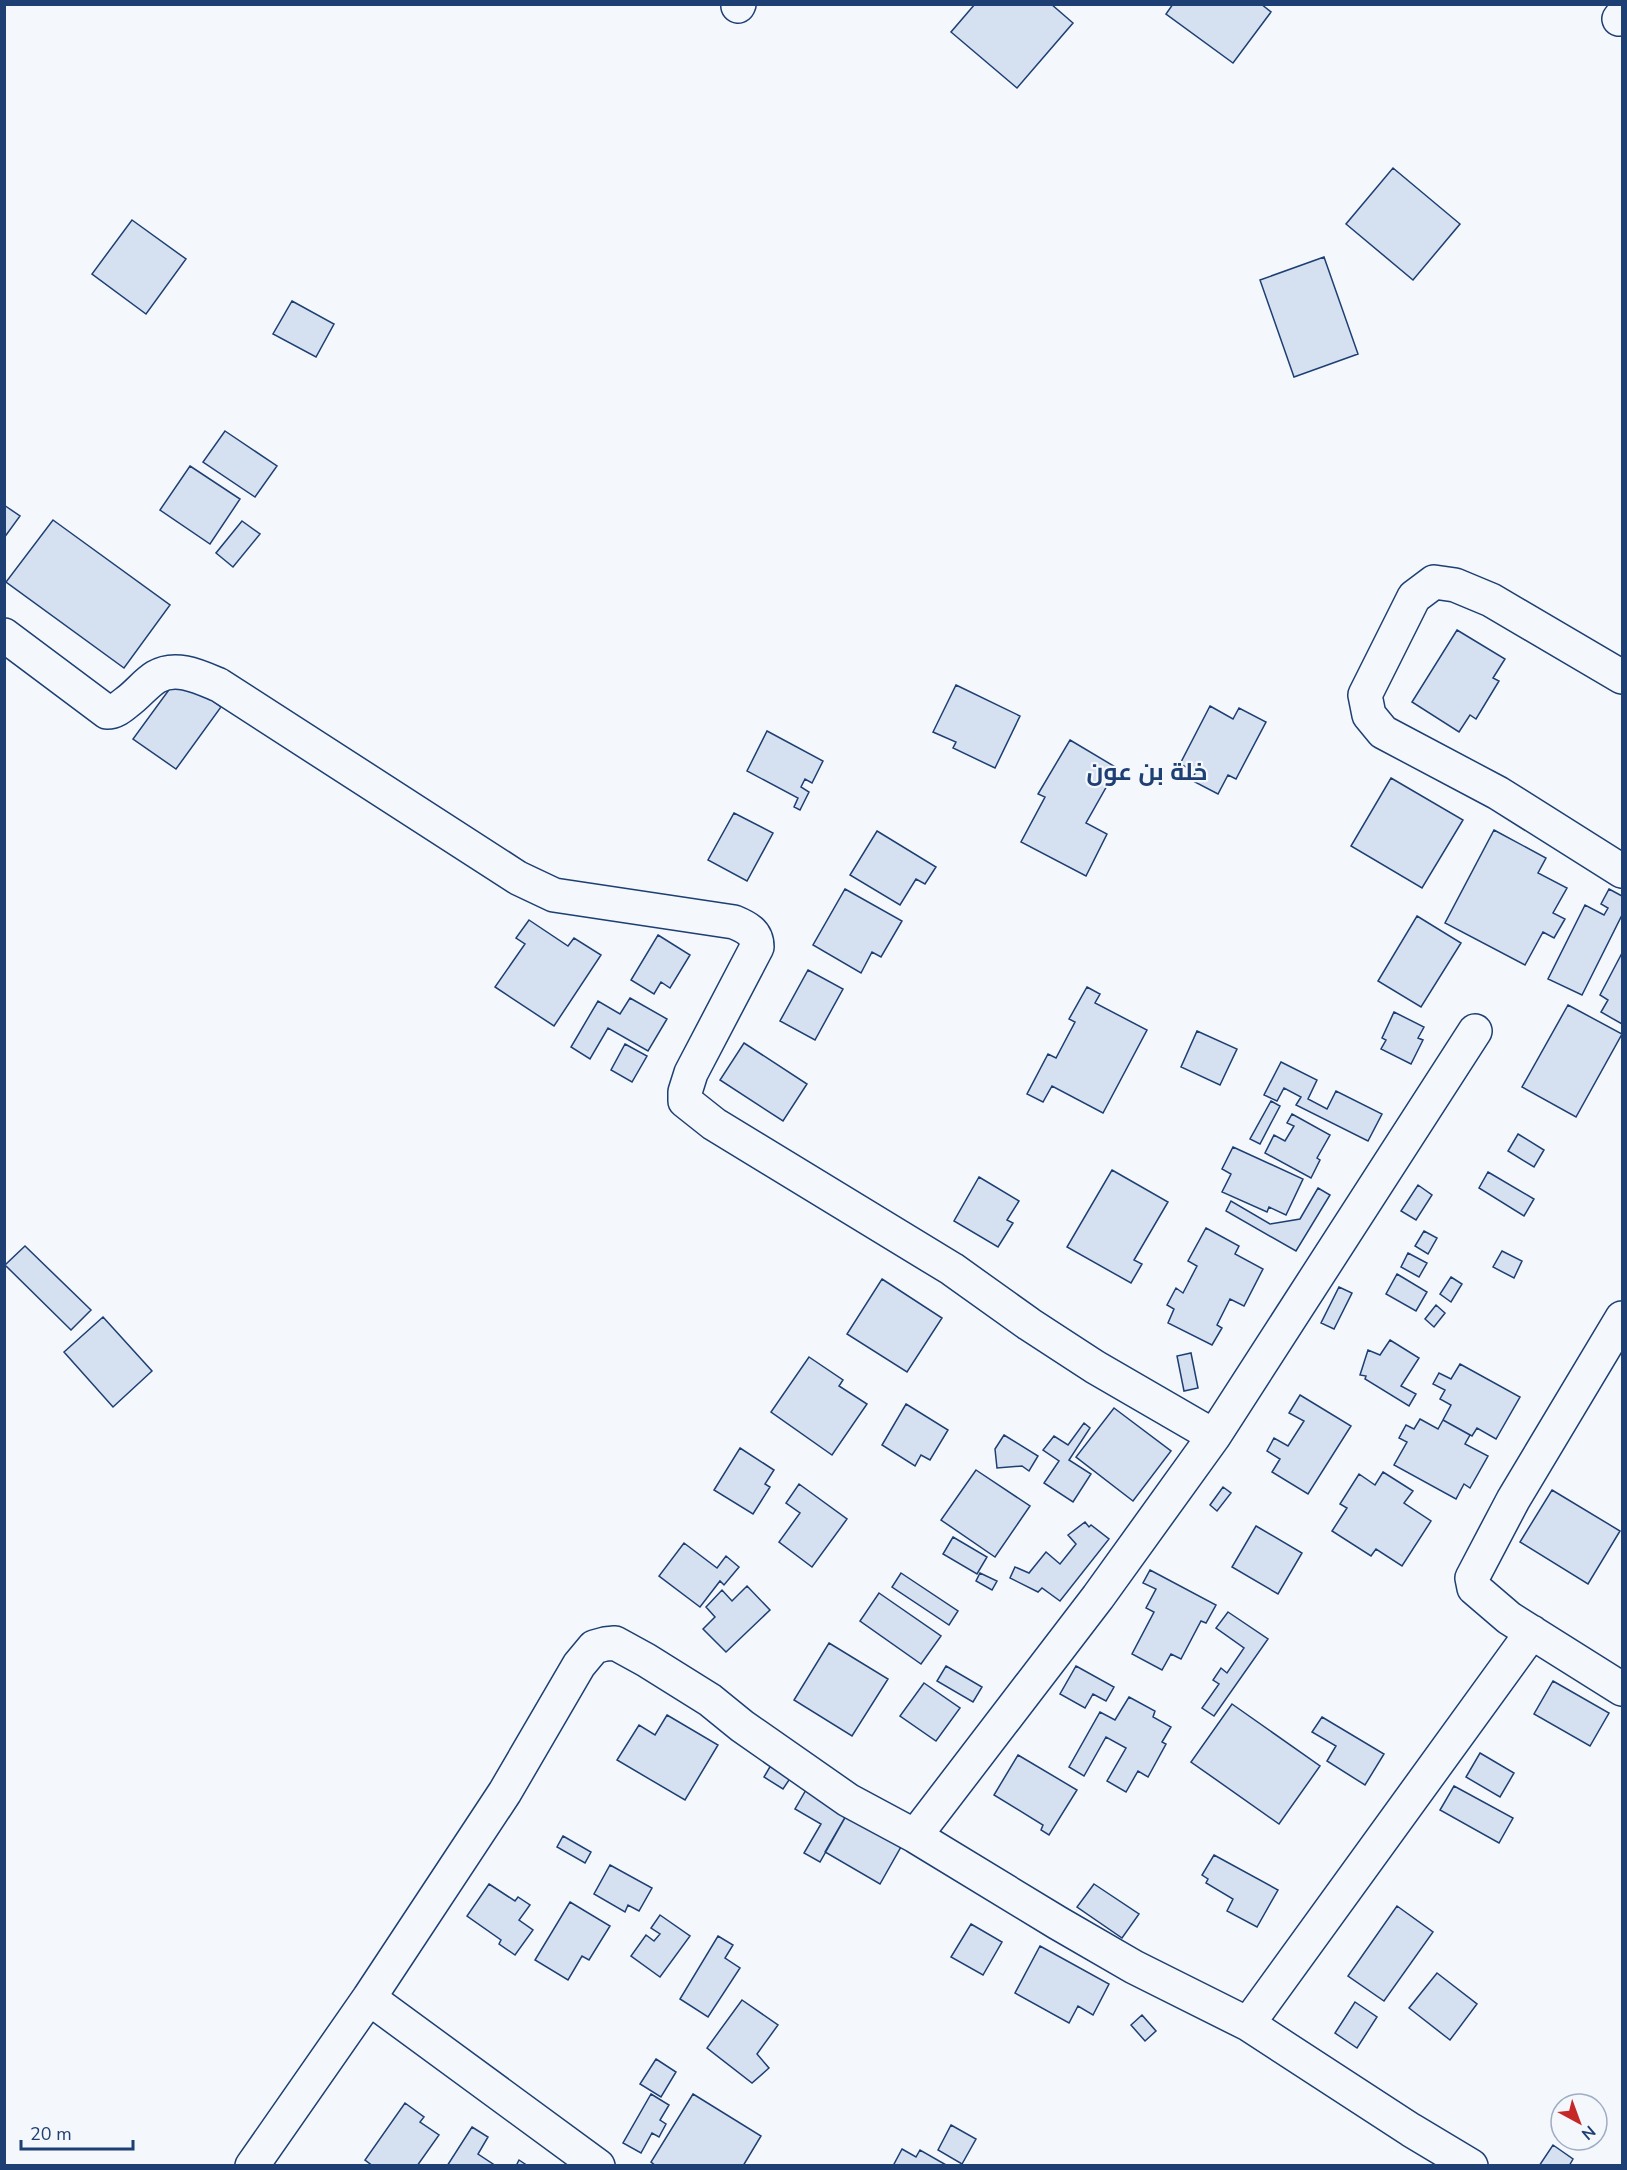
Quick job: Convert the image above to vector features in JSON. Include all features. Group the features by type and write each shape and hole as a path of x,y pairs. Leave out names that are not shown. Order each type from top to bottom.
{"street":[{"path":"1623,677 1491,600 1455,585 1434,582 1414,597 1365,695 1369,715 1383,732 1498,793 1623,872"},
{"path":"4,635 107,712 113,712 123,706 156,677 167,673 186,673 219,685 518,878 554,895 734,922 752,931 757,939 758,947 691,1073 685,1092 685,1101 714,1124 952,1269 1029,1324 1095,1367 1214,1436"},
{"path":"915,1836 1098,1597 1214,1436 1475,1031"},
{"path":"1623,1318 1513,1500 1472,1578 1474,1588 1509,1618 1623,1689"},
{"path":"1248,2024 1532,1632"},
{"path":"252,2166 369,1998 505,1792 579,1665 594,1647 615,1643 710,1700 742,1726 848,1800 915,1836 1125,1962 1248,2024 1373,2106 1472,2166"},
{"path":"369,1998 598,2166"}],"building":[{"path":"975,4 1051,4 1073,23 1017,88 951,32"},
{"path":"1173,4 1261,4 1271,12 1233,63 1166,14"},
{"path":"1393,168 1460,224 1413,280 1346,224"},
{"path":"132,220 186,259 146,314 92,274"},
{"path":"1324,257 1358,354 1294,377 1260,280"},
{"path":"292,301 334,324 316,357 273,334"},
{"path":"225,431 277,466 255,497 203,462"},
{"path":"190,466 240,499 210,544 160,510"},
{"path":"4,505 20,516 4,538"},
{"path":"53,520 170,605 124,668 6,582"},
{"path":"242,521 260,534 233,567 216,553"},
{"path":"1457,630 1505,659 1493,678 1499,681 1476,719 1470,715 1459,732 1412,702"},
{"path":"179,676 221,707 176,769 133,739"},
{"path":"956,685 1020,716 995,768 953,748 956,742 933,732"},
{"path":"1210,706 1233,719 1239,708 1266,722 1236,779 1228,775 1218,794 1191,780 1196,772 1180,764"},
{"path":"767,731 823,761 812,783 805,779 801,787 809,792 800,810 794,807 798,798 747,771"},
{"path":"1070,740 1117,768 1086,823 1107,834 1086,876 1021,842 1045,797 1038,794"},
{"path":"1391,778 1463,820 1422,888 1351,846"},
{"path":"734,813 773,833 747,881 708,860"},
{"path":"1494,830 1546,858 1538,873 1567,888 1553,913 1565,919 1554,938 1543,932 1525,965 1445,923"},
{"path":"877,831 936,867 925,884 916,879 900,905 850,875"},
{"path":"845,889 902,921 881,957 872,952 861,973 813,945"},
{"path":"1609,889 1622,896 1622,915 1582,995 1548,979 1585,905 1604,915 1608,908 1601,904"},
{"path":"1417,916 1461,943 1421,1007 1378,981"},
{"path":"529,920 568,946 574,938 601,955 554,1026 495,987 525,944 516,938"},
{"path":"658,935 690,955 670,988 661,982 654,994 631,980"},
{"path":"1622,953 1622,1024 1601,1012 1608,1000 1600,995"},
{"path":"808,970 843,989 815,1040 780,1021"},
{"path":"1087,987 1100,994 1095,1003 1147,1030 1103,1113 1052,1086 1043,1102 1027,1094 1048,1054 1056,1058 1075,1022 1069,1019"},
{"path":"630,998 667,1019 648,1051 608,1028 590,1059 571,1047 598,1001 620,1014"},
{"path":"1568,1005 1622,1034 1576,1117 1522,1087"},
{"path":"1394,1012 1424,1027 1418,1038 1423,1040 1411,1064 1381,1049 1386,1040 1382,1038"},
{"path":"1197,1031 1237,1049 1220,1085 1181,1067"},
{"path":"744,1043 807,1084 783,1121 720,1080"},
{"path":"625,1044 647,1056 632,1082 611,1070"},
{"path":"1281,1062 1317,1080 1308,1099 1327,1109 1336,1091 1382,1114 1368,1141 1296,1105 1301,1097 1284,1088 1277,1101 1264,1095"},
{"path":"1271,1101 1280,1106 1260,1144 1250,1139"},
{"path":"1292,1114 1330,1135 1317,1158 1320,1160 1311,1178 1265,1153 1274,1135 1285,1141 1294,1126 1287,1123"},
{"path":"1518,1134 1544,1150 1534,1167 1508,1151"},
{"path":"1233,1147 1303,1179 1286,1215 1269,1207 1267,1212 1222,1192 1231,1174 1222,1169"},
{"path":"1112,1170 1168,1202 1134,1260 1142,1264 1131,1283 1067,1247"},
{"path":"1488,1172 1534,1199 1524,1216 1479,1188"},
{"path":"979,1177 1019,1201 1007,1220 1013,1223 998,1247 954,1221"},
{"path":"1418,1185 1432,1195 1416,1220 1401,1211"},
{"path":"1318,1188 1330,1195 1296,1251 1226,1211 1231,1201 1270,1224 1300,1219"},
{"path":"1206,1228 1239,1246 1235,1254 1263,1269 1244,1306 1230,1299 1217,1325 1222,1328 1212,1345 1168,1323 1174,1309 1167,1305 1176,1288 1183,1293 1197,1266 1188,1261"},
{"path":"1424,1231 1437,1238 1428,1254 1415,1246"},
{"path":"25,1246 91,1310 71,1330 5,1265"},
{"path":"1502,1251 1522,1261 1514,1278 1493,1267"},
{"path":"1408,1253 1427,1263 1419,1277 1401,1267"},
{"path":"1397,1274 1427,1292 1416,1311 1386,1294"},
{"path":"1451,1277 1462,1284 1451,1302 1440,1294"},
{"path":"882,1279 942,1318 907,1372 847,1334"},
{"path":"1339,1287 1352,1293 1334,1329 1321,1323"},
{"path":"1436,1305 1445,1313 1434,1327 1425,1319"},
{"path":"103,1317 152,1371 113,1407 64,1352"},
{"path":"1390,1340 1419,1358 1401,1386 1416,1394 1409,1406 1365,1379 1366,1376 1360,1375 1368,1350 1380,1355"},
{"path":"1191,1353 1198,1388 1184,1391 1177,1356"},
{"path":"809,1357 843,1380 839,1386 867,1404 832,1455 771,1412"},
{"path":"1460,1364 1520,1397 1496,1439 1477,1428 1472,1436 1443,1420 1451,1405 1440,1399 1445,1390 1433,1384 1439,1373 1451,1379"},
{"path":"1300,1395 1351,1426 1308,1494 1272,1472 1280,1459 1267,1451 1274,1438 1288,1446 1304,1421 1289,1413"},
{"path":"906,1404 948,1430 930,1460 921,1455 915,1466 882,1445"},
{"path":"1114,1408 1171,1451 1133,1501 1076,1457"},
{"path":"1420,1419 1438,1429 1443,1420 1470,1435 1465,1444 1488,1456 1470,1488 1464,1484 1456,1499 1394,1465 1407,1442 1399,1438 1406,1425 1414,1429"},
{"path":"1084,1423 1090,1428 1069,1460 1091,1474 1073,1502 1044,1483 1059,1461 1043,1450 1054,1436 1068,1445"},
{"path":"1004,1435 1038,1456 1029,1471 1022,1466 997,1468 995,1449"},
{"path":"740,1448 774,1470 765,1484 770,1487 753,1514 714,1490"},
{"path":"976,1470 1030,1506 995,1557 941,1520"},
{"path":"1383,1472 1413,1491 1404,1503 1431,1521 1402,1566 1376,1549 1371,1556 1332,1531 1347,1508 1340,1504 1359,1474 1375,1485"},
{"path":"799,1484 847,1519 812,1567 779,1542 800,1513 786,1503"},
{"path":"1223,1487 1231,1493 1217,1511 1210,1505"},
{"path":"1552,1490 1620,1531 1588,1584 1520,1542"},
{"path":"1085,1522 1109,1539 1060,1601 1042,1588 1038,1592 1010,1578 1015,1567 1029,1573 1046,1552 1060,1564 1076,1544 1068,1535"},
{"path":"1256,1526 1302,1553 1278,1594 1232,1567"},
{"path":"953,1537 987,1557 977,1574 943,1554"},
{"path":"684,1543 717,1568 726,1556 739,1567 724,1585 720,1581 700,1607 659,1576"},
{"path":"1150,1570 1216,1605 1206,1623 1201,1621 1181,1659 1171,1654 1162,1670 1132,1654 1154,1612 1146,1608 1156,1589 1143,1583"},
{"path":"901,1573 958,1611 949,1625 892,1587"},
{"path":"980,1573 997,1581 992,1590 976,1581"},
{"path":"747,1586 770,1610 726,1652 703,1629 715,1617 706,1607 722,1590 732,1601"},
{"path":"879,1593 941,1636 921,1664 860,1621"},
{"path":"1228,1612 1268,1639 1214,1716 1202,1708 1219,1684 1213,1680 1221,1668 1227,1673 1244,1648 1216,1628"},
{"path":"829,1643 888,1679 852,1736 794,1700"},
{"path":"946,1666 982,1687 973,1702 937,1681"},
{"path":"1076,1666 1114,1687 1106,1701 1093,1694 1085,1708 1060,1694"},
{"path":"1553,1681 1609,1713 1590,1746 1534,1714"},
{"path":"924,1683 960,1708 936,1741 900,1716"},
{"path":"1129,1697 1155,1711 1153,1717 1171,1727 1162,1742 1166,1744 1148,1777 1138,1771 1126,1792 1107,1781 1126,1748 1106,1737 1084,1776 1069,1767 1100,1712 1115,1720"},
{"path":"1232,1704 1320,1766 1279,1824 1191,1762"},
{"path":"667,1715 718,1745 685,1800 617,1760 639,1725 655,1735"},
{"path":"1322,1717 1384,1754 1365,1785 1327,1761 1336,1746 1312,1732"},
{"path":"1480,1753 1514,1773 1500,1797 1466,1777"},
{"path":"1018,1755 1077,1790 1049,1835 1041,1830 1043,1825 994,1795"},
{"path":"775,1758 795,1771 783,1789 764,1777"},
{"path":"810,1783 851,1807 820,1862 804,1853 821,1824 795,1809"},
{"path":"1454,1786 1513,1818 1499,1843 1440,1810"},
{"path":"851,1807 906,1838 880,1884 825,1852"},
{"path":"563,1836 591,1852 585,1863 557,1847"},
{"path":"1214,1855 1278,1890 1257,1927 1227,1911 1233,1899 1206,1883 1208,1879 1202,1875"},
{"path":"610,1865 652,1888 639,1911 628,1905 625,1912 594,1894"},
{"path":"489,1884 515,1901 518,1897 530,1905 519,1920 533,1930 515,1955 499,1944 501,1940 467,1916"},
{"path":"1094,1884 1139,1914 1122,1938 1077,1907"},
{"path":"570,1902 610,1926 589,1960 582,1956 568,1980 535,1960"},
{"path":"1397,1906 1433,1932 1384,2001 1348,1976"},
{"path":"660,1915 690,1936 660,1977 631,1956 646,1935 654,1941 660,1934 651,1928"},
{"path":"971,1924 1002,1942 983,1975 951,1957"},
{"path":"718,1936 733,1945 725,1958 740,1968 708,2017 680,1999"},
{"path":"1040,1946 1109,1984 1093,2015 1078,2006 1069,2023 1015,1993"},
{"path":"1437,1973 1477,2004 1450,2040 1409,2008"},
{"path":"742,2000 778,2025 757,2054 769,2068 752,2083 707,2048"},
{"path":"1355,2002 1377,2017 1357,2048 1335,2033"},
{"path":"1142,2015 1156,2031 1145,2041 1131,2025"},
{"path":"656,2059 676,2072 661,2097 640,2084"},
{"path":"651,2094 669,2105 660,2120 666,2124 659,2137 652,2133 641,2153 623,2143"},
{"path":"693,2094 761,2136 743,2166 656,2166 651,2162"},
{"path":"405,2103 424,2117 420,2122 439,2135 417,2166 373,2166 365,2160"},
{"path":"951,2125 976,2139 962,2164 938,2150"},
{"path":"472,2127 488,2137 478,2154 496,2166 447,2166"},
{"path":"902,2149 916,2157 920,2150 948,2166 893,2166"},
{"path":"1549,2151 1563,2152 1573,2159 1569,2166 1539,2166"},
{"path":"519,2160 528,2166 516,2166"}],"district":[{"name":"خلة بن عون","path":"1147,772"}]}
